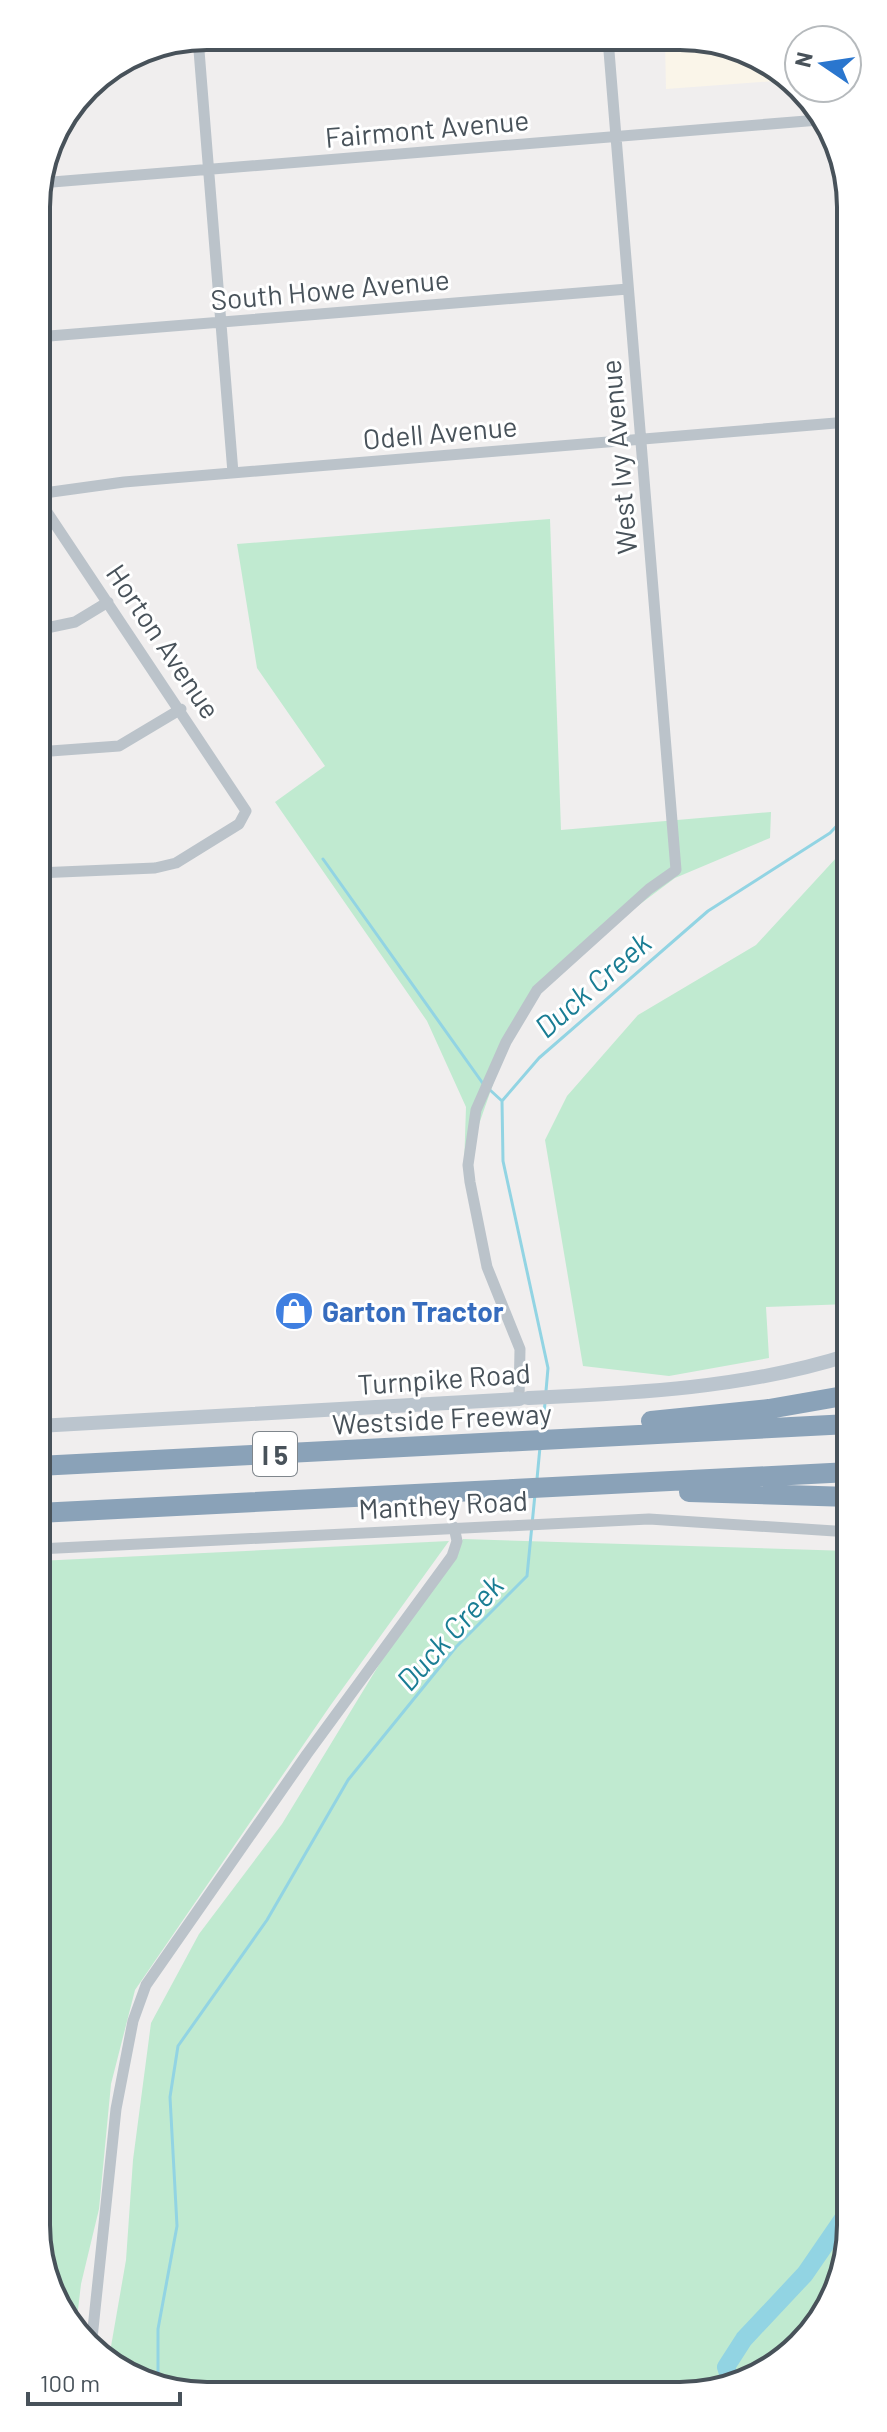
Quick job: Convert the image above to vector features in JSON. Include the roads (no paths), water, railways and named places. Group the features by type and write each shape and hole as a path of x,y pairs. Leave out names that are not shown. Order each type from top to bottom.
{"highway":[{"path":"578,1439 610,1425 722,1415 837,1397"},
{"name":"Westside Freeway","path":"50,1465 512,1444 837,1425"},
{"name":"I 5","path":"50,1512 837,1473"},
{"path":"626,1483 647,1491 837,1497"}],"street":[{"path":"199,50 233,473"},
{"name":"West Ivy Avenue","path":"523,1399 520,1349 487,1267 470,1182 468,1165 476,1110 506,1042 537,990 649,889 676,870 609,50"},
{"name":"Fairmont Avenue","path":"52,182 810,121"},
{"name":"South Howe Avenue","path":"50,336 628,289"},
{"name":"Odell Avenue","path":"50,493 90,485 837,423"},
{"name":"Horton Avenue","path":"50,515 244,802 246,815 239,824 176,863 155,868 50,872"},
{"path":"50,627 75,622 108,602"},
{"path":"50,751 119,746 181,709"},
{"name":"Turnpike Road","path":"50,1425 583,1396 768,1377 837,1358"},
{"name":"Manthey Road","path":"50,1548 660,1519 837,1531"},
{"path":"93,2332 116,2109 133,2021 146,1985 307,1754 452,1556 457,1541 454,1527"}],"waterway":[{"name":"Duck Creek","path":"546,1391 548,1368 503,1161 502,1101 539,1058 708,911 837,826"},
{"path":"323,859 484,1085"},
{"path":"490,1090 502,1101"},
{"name":"Duck Creek","path":"542,1431 545,1403"},
{"name":"Duck Creek","path":"537,1479 540,1447"},
{"name":"Duck Creek","path":"158,2374 158,2329 177,2226 170,2097 178,2046 267,1920 348,1780 456,1647 527,1576 535,1494"},
{"path":"728,2374 726,2367 744,2339 805,2274 837,2227"}],"place":[{"name":"Garton Tractor","path":"294,1311"}]}
